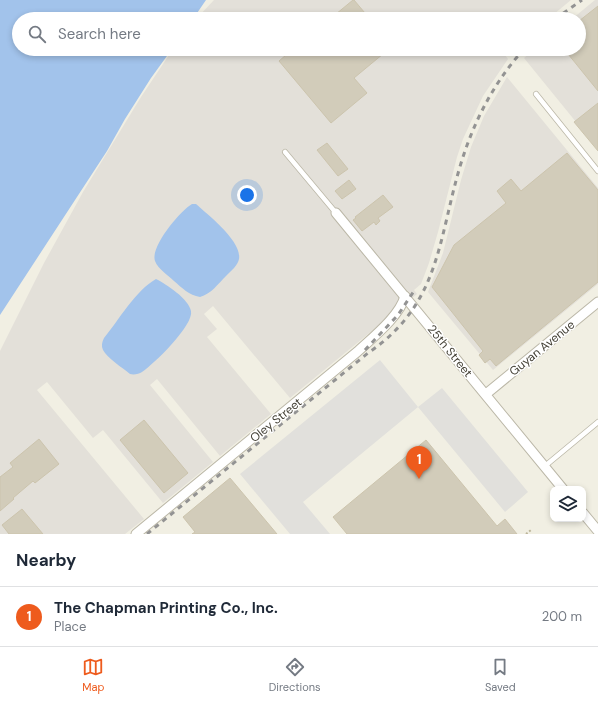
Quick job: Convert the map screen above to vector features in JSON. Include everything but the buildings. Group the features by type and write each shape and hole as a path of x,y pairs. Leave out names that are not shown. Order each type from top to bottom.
{"street":[{"name":"25th Street","path":"336,213 561,486"},
{"name":"Oley Street","path":"136,534 357,352 382,329 396,313 405,296"},
{"name":"Guyan Avenue","path":"486,394 598,302"},
{"path":"586,517 598,531"}],"lane":[{"path":"536,94 598,171"},
{"path":"285,152 336,213"},
{"path":"545,466 598,422"}],"path":[{"path":"526,534 531,530"}],"shaded area":[{"path":"214,0 571,0 556,12 203,12"},
{"path":"595,0 598,0 598,149 524,58 526,56 586,56 586,12 580,12"},
{"path":"168,56 506,56 508,59 483,96 463,139 429,263 421,284 414,290 417,294 290,398 213,306 204,314 217,329 207,337 271,414 220,456 157,379 150,385 213,462 163,503 103,430 93,438 47,382 37,390 144,519 125,534 0,534 0,351 44,263 83,192 141,97"},
{"path":"507,77 598,188 598,284 493,370 428,292 443,253 461,180 471,147 484,116"},
{"path":"380,360 418,407 303,502 330,534 290,534 240,474"},
{"path":"442,388 528,492 505,512 418,407"}],"water":[{"path":"0,0 206,0 198,12 12,12 12,56 167,56 151,78 107,151 0,315"},
{"path":"192,204 196,204 216,221 230,237 239,252 239,259 234,268 211,291 200,297 192,295 183,289 156,264 155,261 157,247 161,239 180,214"},
{"path":"156,279 182,297 191,311 190,317 172,344 148,368 141,373 130,374 111,360 102,348 102,342 134,298 148,284"}],"railway":[{"path":"565,12 582,0"},
{"path":"147,534 392,333 411,312 424,290 434,266 462,160 473,130 495,87 518,56"},
{"path":"365,350 398,315 414,291"}],"place":[{"name":"The Chapman Printing Co., Inc.","path":"419,479"}]}
